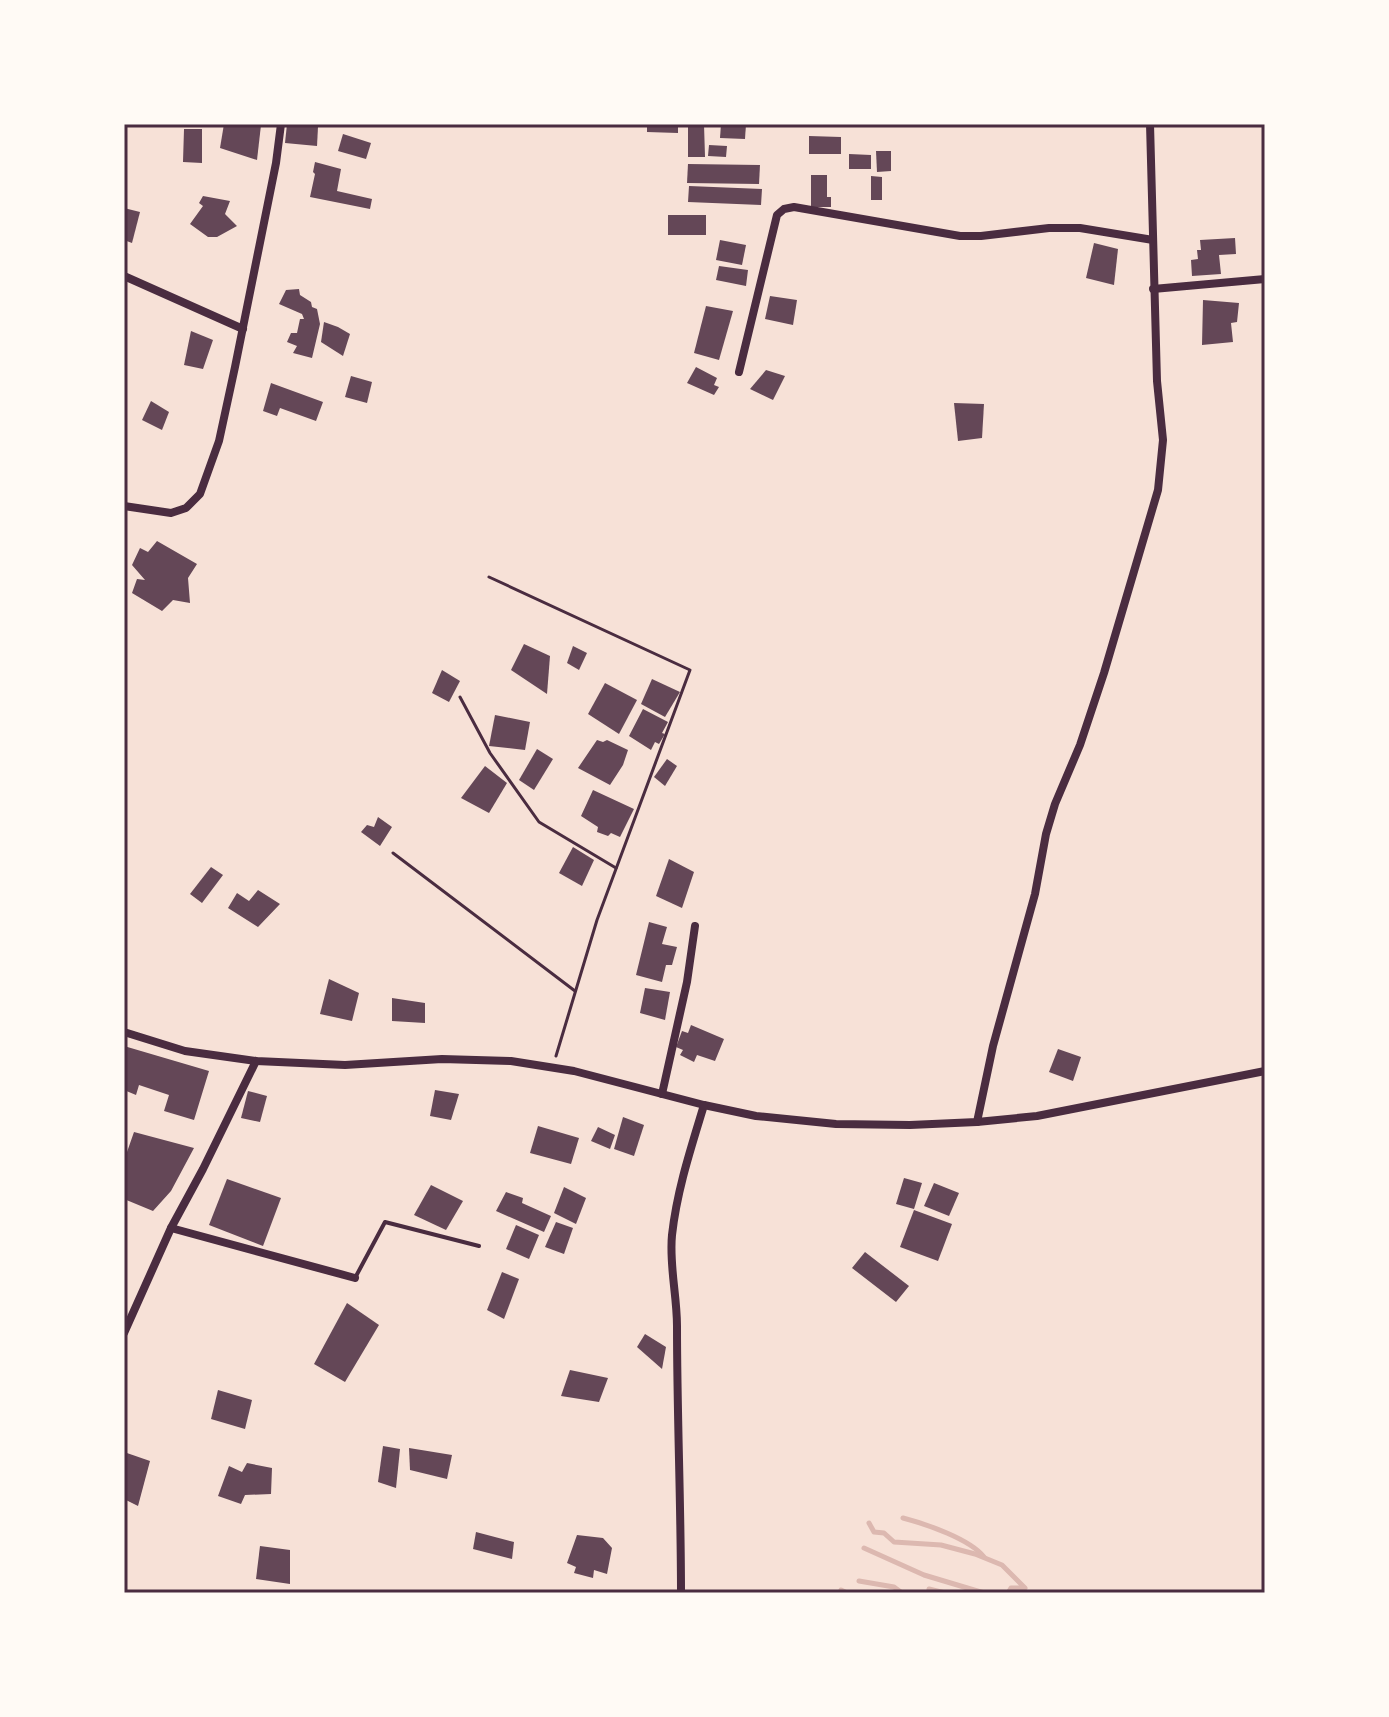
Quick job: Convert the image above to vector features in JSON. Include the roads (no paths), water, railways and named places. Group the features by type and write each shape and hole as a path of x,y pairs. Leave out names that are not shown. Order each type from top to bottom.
{"street":[{"path":"124,506 171,513 186,508 200,494 219,441 276,163 281,124"},
{"path":"977,1122 993,1046 1035,894 1046,834 1099,688 1158,490 1163,440 1153,289 1150,124"},
{"path":"739,372 777,215 784,209 794,207 960,236 1080,228 1153,240"},
{"path":"124,276 243,329"},
{"path":"1153,289 1265,279"},
{"path":"662,1094 690,966 695,926"},
{"path":"124,1032 185,1051 256,1061 345,1065 442,1059 511,1061 574,1071 756,1116 836,1124 910,1125 1037,1116 1265,1071"},
{"path":"124,1333 171,1228 256,1061"},
{"path":"681,1593 677,1321 672,1238 684,1170 704,1105"},
{"path":"171,1228 355,1278"}],"lane":[{"path":"355,1278 385,1222 479,1246"}],"waterway":[{"path":"903,1518 958,1538 984,1557"},
{"path":"869,1523 874,1532 884,1533 894,1542 941,1545 1002,1565 1025,1588 1011,1588 1008,1593"},
{"path":"864,1548 924,1575 984,1593"},
{"path":"859,1581 894,1587 902,1593"},
{"path":"929,1589 945,1593"},
{"path":"841,1590 847,1593"}]}
